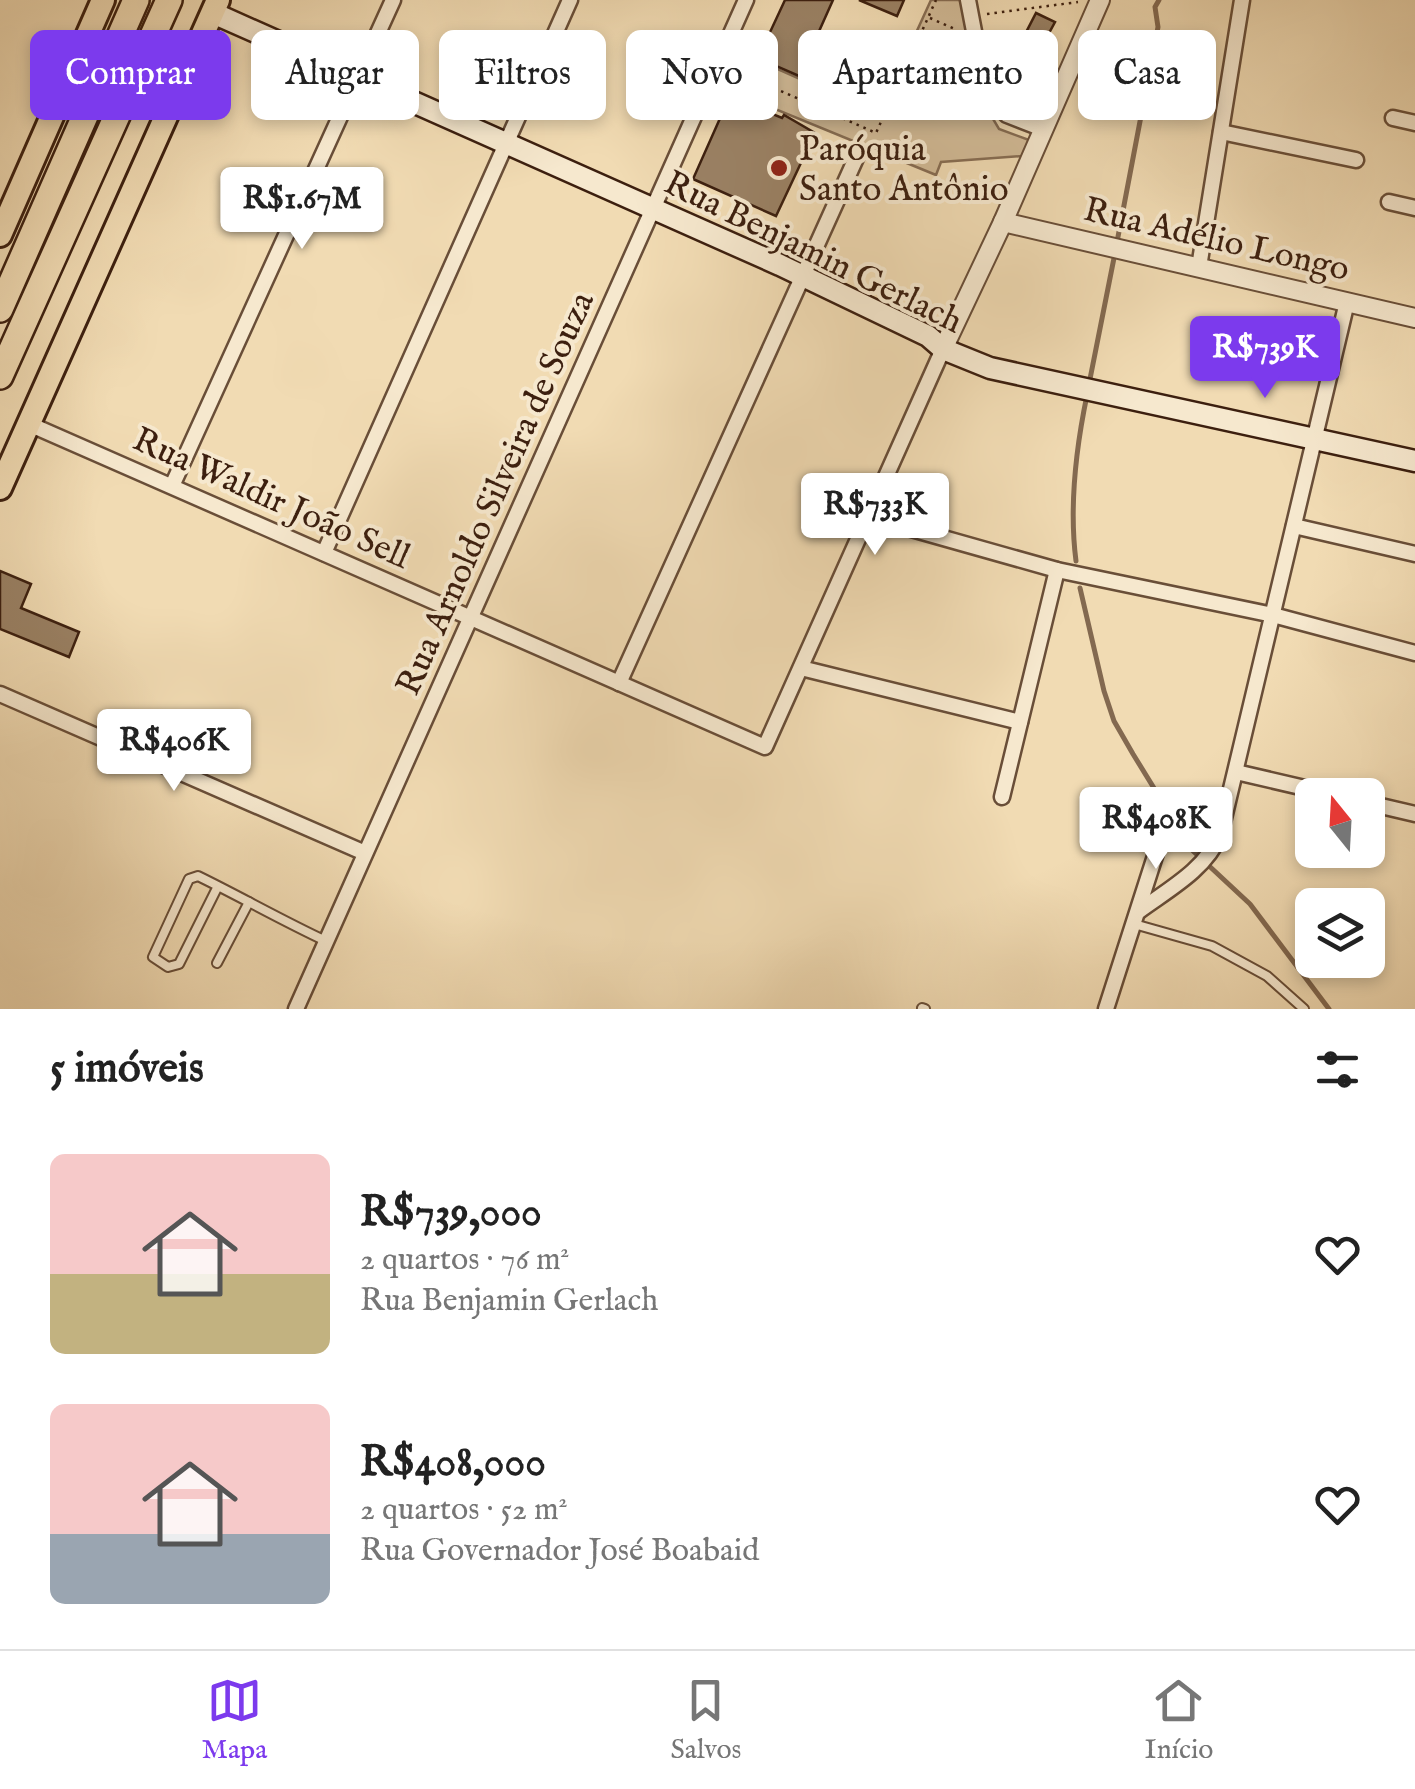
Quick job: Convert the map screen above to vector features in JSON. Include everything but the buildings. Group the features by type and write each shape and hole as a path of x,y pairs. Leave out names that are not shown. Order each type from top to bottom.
{"highway":[{"path":"0,309 136,0"},
{"path":"0,376 168,0"}],"main road":[{"path":"0,235 103,0"},
{"path":"0,488 215,7"},
{"name":"Rua Benjamin Gerlach","path":"215,7 261,30"},
{"name":"Rua Benjamin Gerlach","path":"419,105 801,276 928,336 943,349 990,368 1415,461"}],"street":[{"path":"380,30 393,0"},
{"path":"324,553 570,0"},
{"name":"Rua Arnoldo Silveira de Souza","path":"733,30 746,0"},
{"path":"1020,722 801,668 1100,0"},
{"path":"1199,267 1242,0"},
{"path":"1393,118 1415,124"},
{"path":"172,486 339,120"},
{"name":"Rua Arnoldo Silveira de Souza","path":"296,1009 693,120"},
{"path":"1020,120 1043,129"},
{"path":"1221,132 1356,160"},
{"path":"619,683 857,156"},
{"path":"1389,202 1415,208"},
{"name":"Rua Adélio Longo","path":"1003,222 1415,318"},
{"path":"1136,918 1214,849 1236,772 1347,302"},
{"name":"Rua Waldir João Sell","path":"29,424 765,748 801,668"},
{"path":"870,517 1057,570 1274,614 1415,653"},
{"path":"1294,526 1415,554"},
{"path":"1002,797 1057,570"},
{"path":"0,694 365,853"},
{"path":"1236,772 1295,786"},
{"path":"1385,806 1415,814"},
{"path":"1106,1009 1157,850"}],"lane":[{"path":"218,886 179,964 168,966 153,957 188,879 198,876 218,886 326,941"},
{"path":"216,963 249,902"},
{"path":"1136,918 1212,946 1267,976 1304,1009"}],"path":[{"path":"923,30 936,0"},
{"path":"929,17 957,30 969,7 1091,0"},
{"path":"845,120 876,134 882,120"}],"shaded area":[{"path":"931,0 961,0 966,30 917,30"},
{"path":"778,69 798,78 798,118 778,110"},
{"path":"802,120 994,120 999,129 1029,140 1022,156 941,162 936,175"}],"waterway":[{"path":"1117,242 1158,27 1155,7 1159,0"},
{"path":"1089,384 1115,253"},
{"path":"1076,561 1075,478 1087,395"},
{"path":"1080,588 1104,691 1114,721 1133,754 1192,850 1250,904 1329,1009"}],"place":[{"name":"Paróquia Santo Antônio","path":"779,168"}]}
